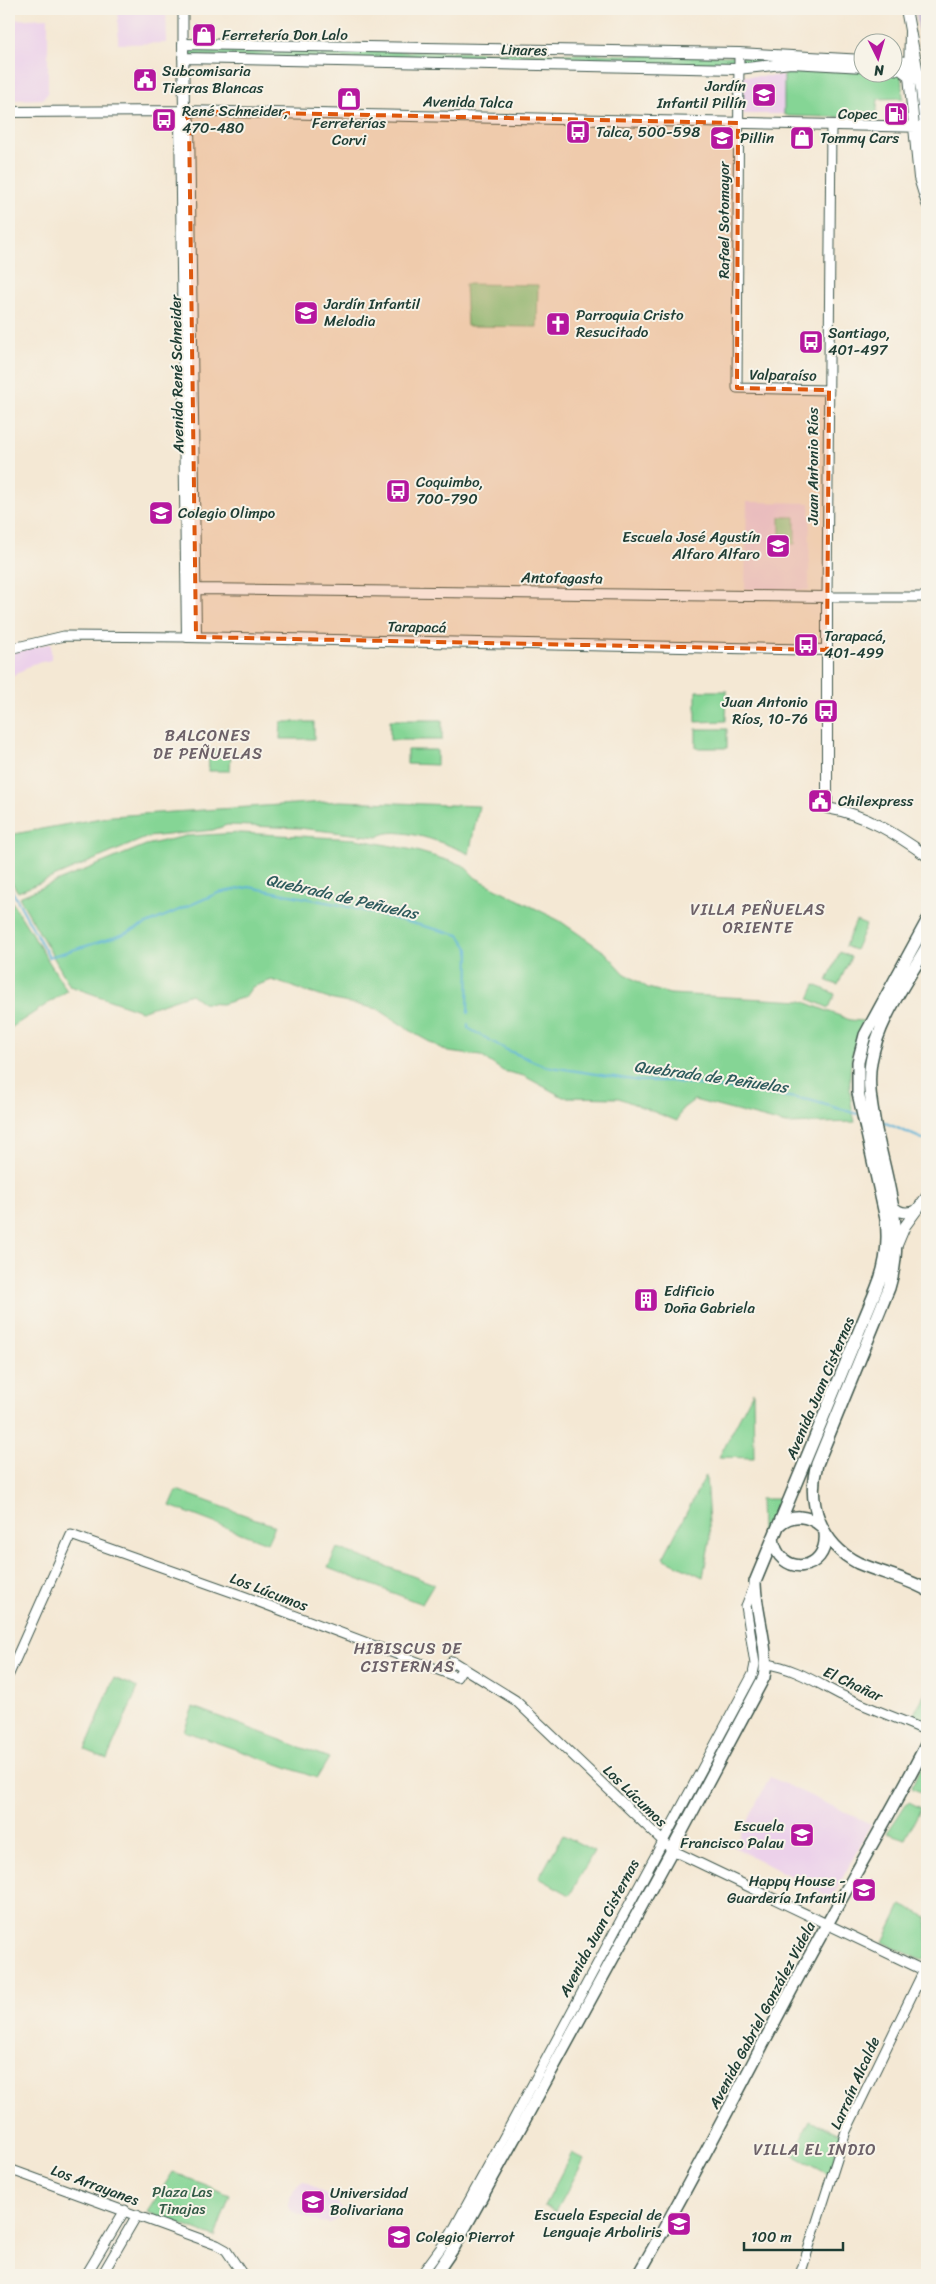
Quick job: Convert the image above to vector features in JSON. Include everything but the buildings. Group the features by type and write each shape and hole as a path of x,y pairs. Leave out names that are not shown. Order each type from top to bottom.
{"main road":[{"path":"906,9 918,70 924,90 919,173 927,204"},
{"path":"910,31 909,76 922,127"},
{"name":"Linares","path":"183,44 738,53 854,59"},
{"name":"Avenida René Schneider","path":"183,44 184,111 180,121 192,637"},
{"name":"Linares","path":"183,58 738,69 791,63 854,66"},
{"path":"904,62 908,62 918,70"},
{"path":"904,72 909,76"},
{"name":"Avenida René Schneider","path":"184,111 189,121 196,589 192,637"},
{"name":"Avenida Talca","path":"9,112 184,111 922,127"},
{"name":"Antofagasta","path":"196,589 828,596"},
{"name":"Juan Antonio Ríos","path":"828,596 827,808 846,811 864,817 902,838 927,856"},
{"name":"Tarapacá","path":"192,637 827,650"},
{"path":"920,1206 912,1212 905,1213 897,1210 888,1202 860,1104 857,1083 859,1053 873,1018 927,921"},
{"path":"888,1202 869,1083 873,1052 884,1023 927,946"},
{"name":"Avenida Juan Cisternas","path":"823,1530 812,1490 816,1464 889,1288 897,1245 903,1229 927,1196"},
{"name":"Avenida Juan Cisternas","path":"888,1202 897,1245"},
{"name":"Avenida Juan Cisternas","path":"434,2275 454,2247 672,1850 761,1683 766,1664 757,1614 755,1582 882,1275 888,1239 886,1219 888,1202"},
{"path":"779,1525 791,1517 802,1516 810,1518 840,1549 858,1562 927,1590"},
{"path":"773,1538 780,1556 787,1563 801,1566 820,1557 825,1545 823,1530"},
{"name":"Avenida Gabriel González Videla","path":"638,2275 744,2082 826,1925 904,1789 927,1743"}],"street":[{"name":"Avenida René Schneider","path":"183,9 183,44"},
{"name":"Rafael Sotomayor","path":"737,388 738,53"},
{"name":"Juan Antonio Ríos","path":"828,596 831,125"},
{"name":"Valparaíso","path":"737,388 829,390"},
{"name":"Antofagasta","path":"828,596 927,597"},
{"name":"Tarapacá","path":"9,649 64,636 192,637"},
{"name":"Los Lúcumos","path":"9,1674 71,1536 446,1671 457,1677 462,1667"},
{"name":"Avenida Juan Cisternas","path":"421,2275 450,2234 511,2126 753,1674 754,1664 746,1606 755,1582"},
{"name":"Los Lúcumos","path":"446,1671 452,1661 515,1700 672,1850 826,1925 926,1969"},
{"name":"El Chañar","path":"766,1664 795,1671 844,1696 927,1731"},
{"name":"Larraín Alcalde","path":"800,2275 846,2131 926,1969"},
{"name":"Los Arrayanes","path":"9,2169 125,2210 226,2250 243,2275"},
{"path":"86,2275 125,2210"},
{"path":"102,2275 137,2215"}],"highlighted area":[{"path":"184,111 738,123 737,388 829,390 827,650 196,637 189,121"}],"shaded area":[{"path":"9,9 10,20 48,18 48,93 43,99 9,100"},
{"path":"118,9 166,9 167,43 118,44"},
{"path":"915,9 927,9 927,79 926,79"},
{"name":"Jardín Infantil Pillín","path":"743,76 784,76 784,114 743,114"},
{"name":"Escuela José Agustín Alfaro Alfaro","path":"747,502 810,503 809,590 745,589"},
{"path":"51,643 51,660 32,664 9,679 9,654"},
{"name":"Escuela Francisco Palau","path":"770,1777 871,1824 832,1898 734,1847"},
{"name":"Universidad Bolivariana","path":"303,2180 336,2201 342,2211 340,2218 330,2223 319,2222 291,2211 289,2205 291,2195"}],"green space":[{"path":"188,48 735,56 777,61 735,65 188,56"},
{"path":"788,70 854,71 854,82 902,82 903,98 878,99 876,118 788,116 784,114 784,76"},
{"path":"465,284 538,285 537,327 467,326"},
{"path":"780,517 795,517 795,544 780,544"},
{"path":"696,691 727,691 726,721 696,722"},
{"path":"390,720 442,720 442,740 390,740"},
{"path":"281,722 314,722 314,739 280,739"},
{"path":"696,729 727,729 727,748 696,748"},
{"path":"208,750 231,750 230,771 209,771"},
{"path":"407,750 437,750 437,765 407,764"},
{"path":"340,801 479,806 469,854 437,841 396,832 386,833 378,837 299,828 227,825 213,830 148,837 18,892 12,883 9,883 9,835 112,816"},
{"name":"Quebrada de Peñuelas","path":"241,833 356,839 413,850 463,865 476,878 560,921 606,953 624,973 648,988 670,994 802,1001 850,1020 863,1021 858,1033 850,1070 850,1096 855,1122 786,1124 694,1100 682,1109 677,1121 619,1098 563,1097 524,1076 503,1071 481,1056 448,1052 417,1035 378,1009 329,999 272,980 252,987 245,997 222,1004 203,1003 191,994 141,1011 70,986 19,897 146,845 186,836"},
{"path":"9,897 67,991 9,1029"},
{"path":"856,921 866,925 855,950 845,946"},
{"path":"840,952 851,957 838,985 827,981"},
{"path":"815,985 835,994 829,1008 809,999"},
{"path":"753,1392 754,1458 719,1457"},
{"path":"706,1475 710,1539 703,1577 663,1558"},
{"path":"177,1490 275,1526 267,1543 170,1506"},
{"path":"760,1499 782,1499 765,1539 761,1531"},
{"path":"337,1548 434,1584 422,1604 328,1568"},
{"path":"114,1678 138,1688 107,1759 85,1750"},
{"path":"927,1690 927,1728 911,1719"},
{"path":"193,1707 329,1758 317,1778 184,1731"},
{"path":"927,1756 927,1787 924,1793 913,1789 912,1786"},
{"path":"909,1802 921,1808 905,1839 887,1833 906,1804"},
{"path":"563,1835 594,1851 570,1895 539,1878"},
{"path":"901,1905 927,1917 927,1952 925,1958 921,1960 883,1942"},
{"path":"810,2120 842,2135 829,2174 793,2155"},
{"path":"572,2153 584,2160 556,2212 544,2206"},
{"name":"Plaza Las Tinajas","path":"173,2172 230,2195 215,2237 147,2212"}],"waterway":[{"name":"Quebrada de Peñuelas","path":"9,889 11,889 49,957 119,936 218,893 249,887 336,904 459,935 469,949 468,1013"},
{"name":"Quebrada de Peñuelas","path":"468,1024 468,1028 507,1050 545,1066 640,1081 670,1081 809,1100 858,1114"},
{"name":"Quebrada de Peñuelas","path":"879,1120 927,1141"}],"place":[{"name":"Ferretería Don Lalo","path":"204,35"},
{"name":"Subcomisaria Tierras Blancas","path":"145,80"},
{"name":"Jardín Infantil Pillín","path":"764,95"},
{"name":"Ferreterías Corvi","path":"349,99"},
{"name":"Copec","path":"896,114"},
{"name":"René Schneider, 470-480","path":"164,120"},
{"name":"Talca, 500-598","path":"578,132"},
{"name":"Pillin","path":"722,138"},
{"name":"Tommy Cars","path":"802,138"},
{"name":"Jardín Infantil Melodia","path":"306,313"},
{"name":"Parroquia Cristo Resucitado","path":"558,324"},
{"name":"Santiago, 401-497","path":"811,342"},
{"name":"Coquimbo, 700-790","path":"398,491"},
{"name":"Colegio Olimpo","path":"161,513"},
{"name":"Escuela José Agustín Alfaro Alfaro","path":"778,546"},
{"name":"Tarapacá, 401-499","path":"806,645"},
{"name":"Juan Antonio Ríos, 10-76","path":"826,711"},
{"name":"Chilexpress","path":"820,801"},
{"name":"Edificio Doña Gabriela","path":"646,1300"},
{"name":"Escuela Francisco Palau","path":"802,1835"},
{"name":"Happy House - Guardería Infantil","path":"864,1890"},
{"name":"Universidad Bolivariana","path":"313,2202"},
{"name":"Escuela Especial de Lenguaje Arboliris","path":"679,2224"},
{"name":"Colegio Pierrot","path":"399,2237"}],"district":[{"name":"BALCONES DE PEÑUELAS","path":"208,744"},
{"name":"VILLA PEÑUELAS ORIENTE","path":"758,918"},
{"name":"HIBISCUS DE CISTERNAS","path":"408,1657"},
{"name":"VILLA EL INDIO","path":"815,2149"}]}
